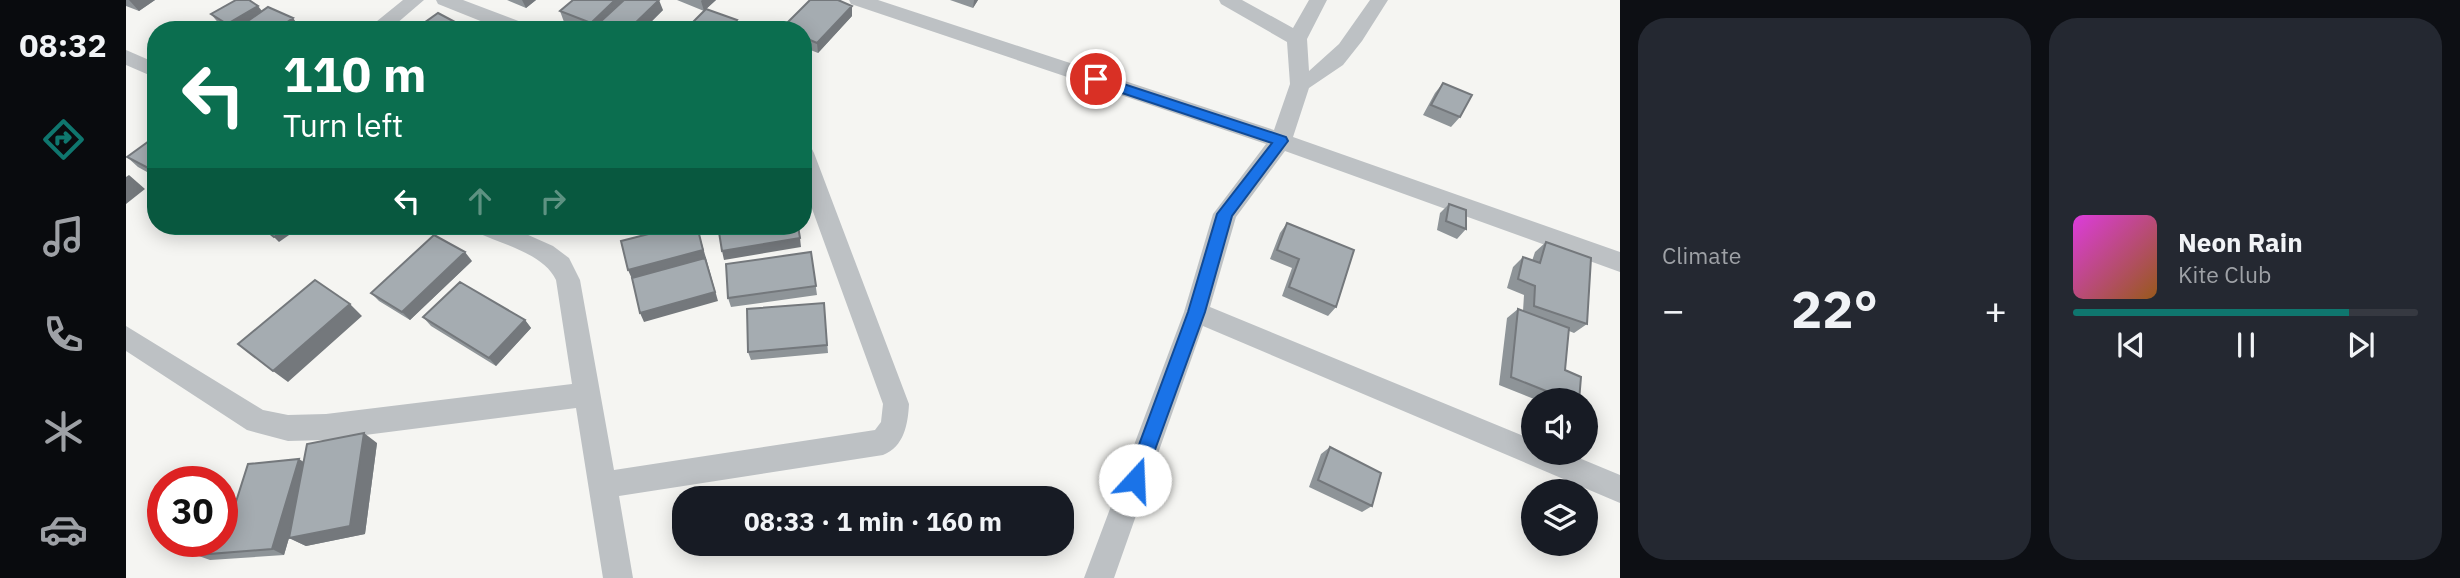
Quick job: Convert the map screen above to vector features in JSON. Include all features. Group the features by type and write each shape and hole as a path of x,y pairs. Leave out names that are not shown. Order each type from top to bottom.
{"street":[{"path":"388,21 415,0"},
{"path":"445,0 499,21"},
{"path":"858,0 1281,141 1620,262"},
{"path":"1228,0 1297,38"},
{"path":"1101,577 1196,312 1225,214 1281,141 1300,84 1297,38 1318,0"},
{"path":"1300,84 1318,77 1331,64 1364,25 1379,0"},
{"path":"126,57 147,67"},
{"path":"604,485 883,442 894,425 896,404 812,177"},
{"path":"506,235 545,253 561,265 568,280 618,578"},
{"path":"1196,312 1521,448"},
{"path":"126,337 257,421 288,428 326,427 588,394"},
{"path":"1563,465 1620,489"}],"building":[{"path":"236,0 249,0 258,6 232,21 222,21 211,14"},
{"path":"573,0 615,0 593,21 560,11"},
{"path":"624,0 659,0 637,21 601,21"},
{"path":"810,0 838,0 852,6 817,43 812,41 812,21 789,21"},
{"path":"268,7 293,18 289,21 248,21"},
{"path":"706,9 737,20 736,21 694,21"},
{"path":"438,13 453,21 427,21"},
{"path":"1443,83 1472,95 1460,117 1431,105"},
{"path":"147,143 147,167 127,157"},
{"path":"1449,204 1466,210 1466,229 1446,221"},
{"path":"1287,223 1354,250 1336,307 1289,287 1299,259 1277,250"},
{"path":"434,235 465,252 402,312 371,293"},
{"path":"645,235 699,235 703,250 628,270 621,241"},
{"path":"719,235 800,235 800,238 722,251"},
{"path":"1546,242 1591,258 1587,324 1534,306 1535,286 1518,279 1523,257 1540,263"},
{"path":"811,252 816,286 728,298 726,264"},
{"path":"705,258 715,292 640,313 632,278"},
{"path":"315,280 350,304 273,371 238,344"},
{"path":"460,282 525,320 489,358 423,317"},
{"path":"824,303 827,345 748,352 747,309"},
{"path":"1518,309 1569,328 1565,370 1581,377 1580,388 1538,388 1511,377"},
{"path":"364,433 350,526 289,538 307,444"},
{"path":"1330,447 1381,473 1372,506 1318,480"},
{"path":"299,459 272,549 238,552 238,495 248,464"}],"route":[{"path":"1096,79 1281,141 1225,214 1196,312 1135,480"}]}
